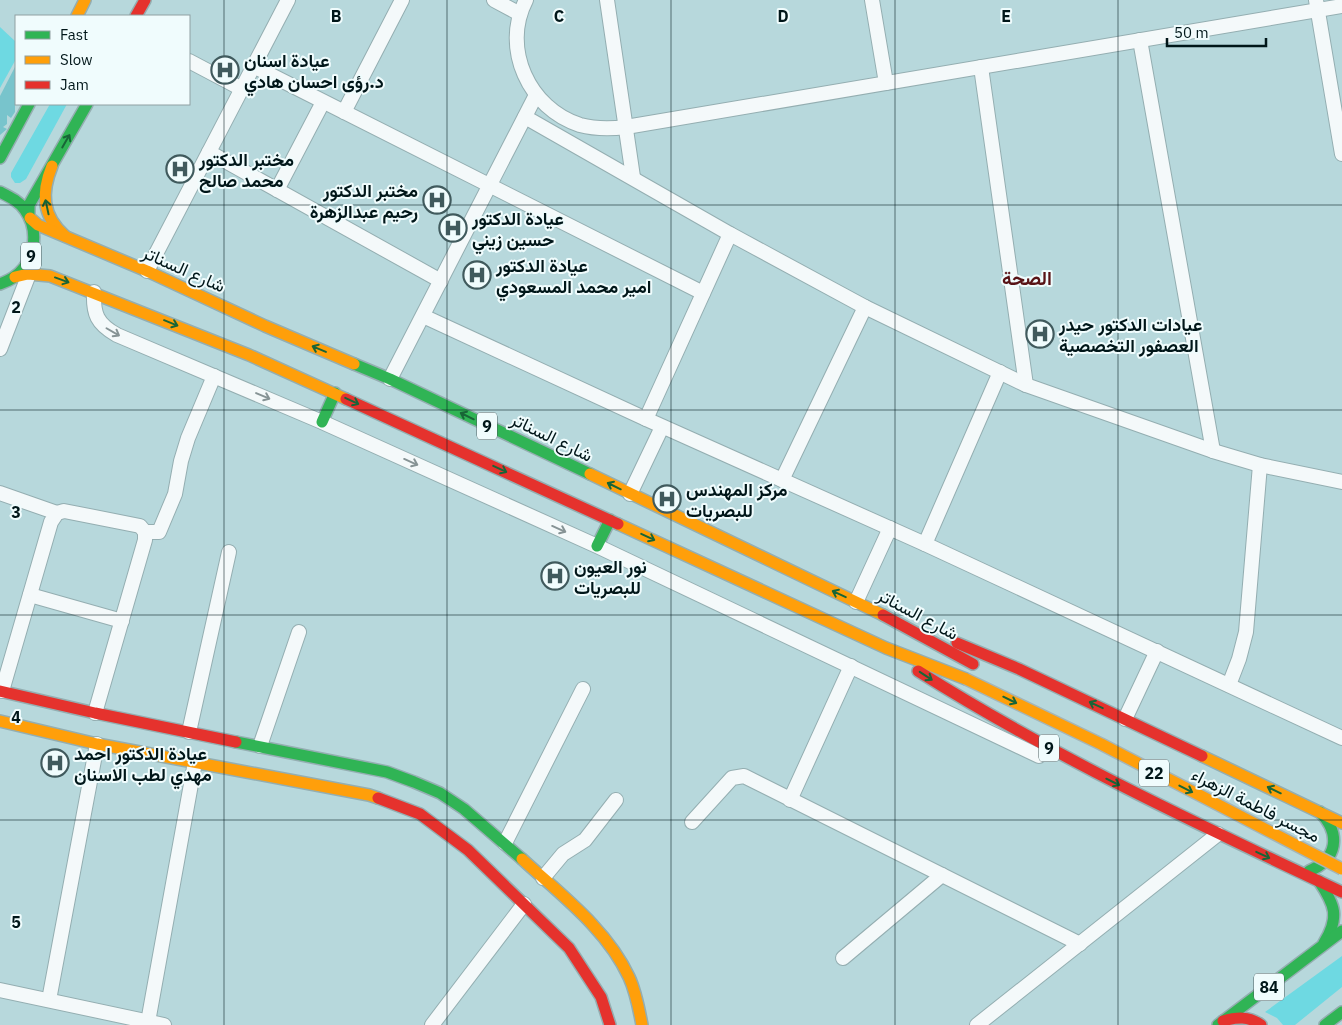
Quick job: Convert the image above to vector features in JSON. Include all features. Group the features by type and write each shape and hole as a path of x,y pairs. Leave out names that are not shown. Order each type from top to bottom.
{"main road":[{"path":"78,15 85,0"},
{"path":"137,15 145,0"},
{"path":"0,158 29,105"},
{"path":"29,216 30,205 86,105"},
{"path":"52,166 45,189 46,208 54,227 70,240"},
{"name":"9","path":"0,192 20,203 29,216 34,228 33,250 23,269 15,277"},
{"name":"شارع السناتر","path":"29,216 38,225 70,240 147,271 265,326 390,379 899,622 977,666"},
{"name":"9","path":"0,284 15,277 30,274 50,276 204,336 335,393 886,648 993,718 1089,770 1218,834 1342,892"},
{"path":"218,304 224,310 226,322"},
{"path":"249,355 244,350 244,333 258,324 265,326"},
{"path":"204,336 212,336 220,332"},
{"path":"322,422 335,393"},
{"path":"598,546 610,520"},
{"name":"9","path":"899,622 981,652 1342,822"},
{"name":"مجسر فاطمة الزهراء","path":"886,648 966,679 1100,744 1342,869"},
{"path":"1,691 95,714 387,772 408,778 434,789 458,804 505,843 582,915 625,969 633,985 642,1025"},
{"path":"0,721 97,744 369,795 420,814 468,850 568,948 600,997 610,1025"},
{"path":"1291,868 1306,872 1314,870 1327,861 1332,854 1335,838 1333,830 1325,816 1318,812"},
{"name":"مجسر فاطمة الزهراء","path":"1325,843 1342,852"},
{"path":"1319,881 1333,902 1337,916 1334,930 1320,948"},
{"name":"84","path":"1220,1023 1342,932"},
{"path":"1325,1025 1342,1012"},
{"path":"1220,1023 1234,1017 1246,1017 1261,1025"}],"street":[{"path":"147,271 288,0"},
{"path":"344,112 402,0"},
{"path":"494,0 520,14"},
{"path":"526,0 520,14 517,36 518,54 523,71 536,95 555,112 579,124 596,128 626,127 1140,40 1316,5 1342,6"},
{"path":"607,0 633,177"},
{"path":"872,0 886,83"},
{"path":"1316,5 1342,154"},
{"path":"1140,40 1213,451"},
{"path":"190,62 242,89"},
{"path":"253,66 703,293"},
{"path":"981,67 1026,385"},
{"path":"390,379 536,95"},
{"path":"277,190 323,102"},
{"path":"525,116 730,234 864,307 1026,385 1213,451 1260,465 1342,482"},
{"path":"208,152 441,281"},
{"path":"646,419 730,234"},
{"path":"0,349 30,274"},
{"path":"94,292 95,312 101,323 107,329 127,339 322,422 598,546 1050,761 1072,768 1089,770"},
{"path":"782,480 864,307"},
{"path":"422,316 646,419 926,544 1342,738"},
{"path":"926,544 1000,372"},
{"path":"145,532 159,532 174,494 188,438 214,376"},
{"path":"630,494 662,426"},
{"path":"1229,685 1239,659 1246,632 1260,465"},
{"path":"0,493 57,513"},
{"path":"1,691 51,522 57,513 64,510 140,526 145,532 145,540 95,714"},
{"path":"856,602 890,528"},
{"path":"189,732 229,552"},
{"path":"30,596 122,621"},
{"path":"260,746 299,632"},
{"path":"1124,719 1157,651"},
{"path":"790,800 851,666"},
{"path":"505,843 582,689"},
{"path":"49,1000 97,744"},
{"path":"148,1022 195,762"},
{"path":"692,822 736,777 744,776 1080,944"},
{"path":"543,878 563,854 585,840 616,800"},
{"path":"978,1025 1218,834"},
{"path":"843,958 942,875"},
{"path":"432,1025 524,904"},
{"path":"0,990 164,1025"}],"shaded area":[{"path":"0,27 15,41 15,61 0,88"},
{"path":"15,67 15,112 11,118 7,115 7,124 3,127 7,129 0,135 0,96"},
{"path":"49,105 66,105 26,179 20,183 15,183 11,173"},
{"path":"1342,956 1342,987 1295,1025 1283,1025 1277,1018 1265,1012"}],"traffic: fast":[{"path":"0,158 28,105"},
{"path":"29,215 29,205 86,105"},
{"path":"0,192 23,207 30,218 34,237 31,255 27,264 14,277 0,284"},
{"path":"354,364 390,379 590,474"},
{"path":"322,422 335,393"},
{"path":"597,546 610,520"},
{"path":"236,742 387,772 414,782 440,793 464,809 522,859"},
{"path":"1309,871 1326,860 1331,853 1333,845 1331,829 1327,820 1320,812"},
{"path":"1319,881 1329,897 1334,911 1332,926 1324,943"},
{"path":"1218,1025 1342,931"},
{"path":"1325,1025 1342,1012"}],"traffic: slow":[{"path":"78,15 85,0"},
{"path":"52,166 46,186 46,204 52,220 65,236"},
{"path":"30,218 38,225 147,271 265,326 354,364"},
{"path":"15,277 28,274 50,276 249,355 346,399"},
{"path":"590,474 883,615"},
{"path":"618,524 886,648 966,679"},
{"path":"966,679 1101,744 1342,869"},
{"path":"0,721 97,744 378,798"},
{"path":"1202,756 1342,823"},
{"path":"522,859 582,913 608,943 629,977 642,1025"}],"traffic: jam":[{"path":"137,15 145,0"},
{"path":"346,399 618,524"},
{"path":"883,615 973,664"},
{"path":"957,643 1019,669 1202,756"},
{"path":"918,671 1074,761 1180,815 1342,892"},
{"path":"0,691 236,742"},
{"path":"378,798 420,814 468,850 569,948 601,997 610,1025"},
{"path":"1223,1021 1243,1018 1261,1025"}],"place":[{"name":"عيادة اسنان د.رؤى احسان هادي","path":"225,70"},
{"name":"مختبر الدكتور محمد صالح","path":"180,169"},
{"name":"مختبر الدكتور رحيم عبدالزهرة","path":"437,200"},
{"name":"عيادة الدكتور حسين زيني","path":"453,228"},
{"name":"عيادة الدكتور امير محمد المسعودي","path":"477,275"},
{"name":"عيادات الدكتور حيدر العصفور التخصصية","path":"1040,334"},
{"name":"مركز المهندس للبصريات","path":"667,499"},
{"name":"نور العيون للبصريات","path":"555,576"},
{"name":"عيادة الدكتور احمد مهدي لطب الاسنان","path":"55,763"}],"district":[{"name":"الصحة","path":"1027,278"}]}
